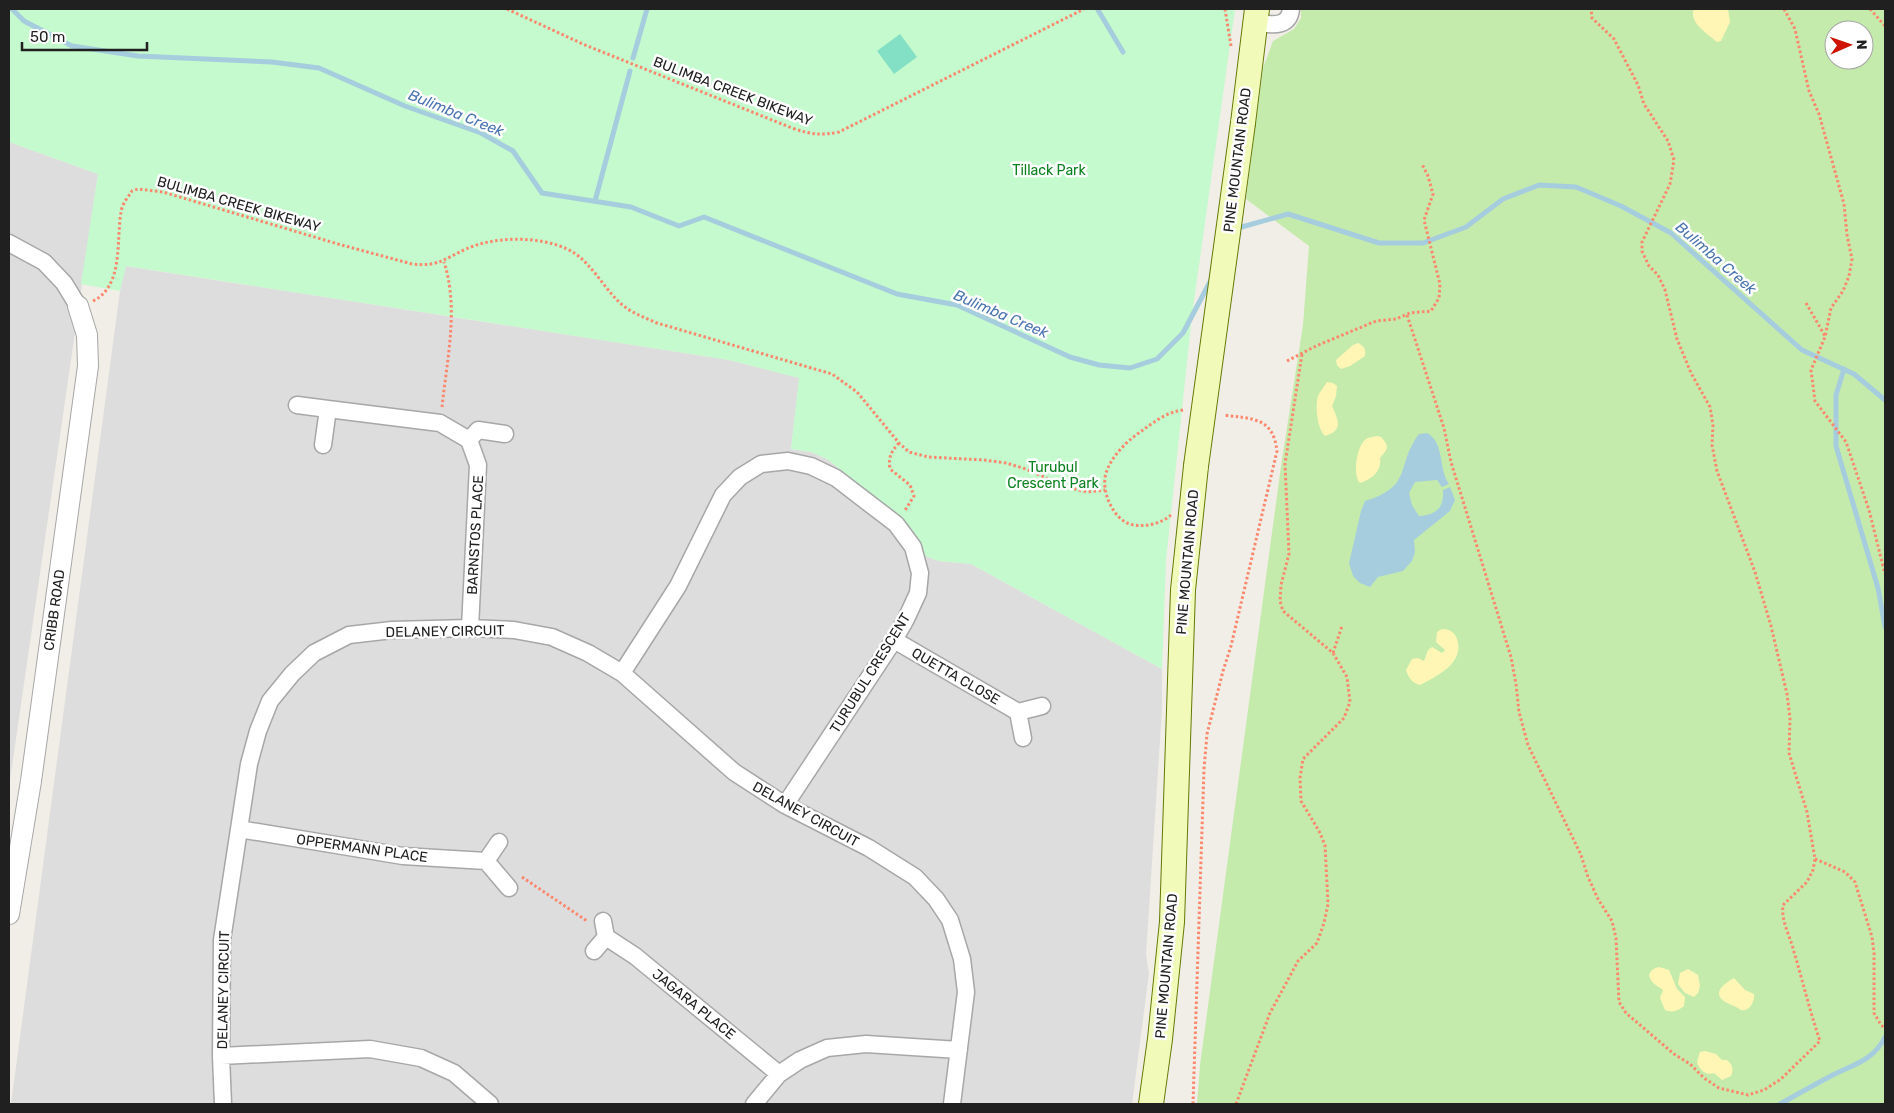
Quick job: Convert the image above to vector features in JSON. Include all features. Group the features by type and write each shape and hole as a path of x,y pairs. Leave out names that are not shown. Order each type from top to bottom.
{"main road":[{"name":"PINE MOUNTAIN ROAD","path":"1151,1104 1171,931 1182,608 1186,548 1256,16"}],"street":[{"name":"PINE MOUNTAIN ROAD","path":"1256,16 1277,24 1285,22 1290,17 1291,9"},
{"path":"9,243 44,262 64,283 78,306"},
{"name":"CRIBB ROAD","path":"9,914 31,782 88,366 87,335 78,306"},
{"path":"297,405 440,423 469,440 478,430 505,434"},
{"path":"323,445 328,410"},
{"name":"BARNSTOS PLACE","path":"469,440 478,464 470,628"},
{"name":"TURUBUL CRESCENT","path":"622,673 678,586 723,495 740,477 761,464 788,461 812,466 836,478 896,524 913,547 920,573 918,593 894,640 785,805"},
{"name":"DELANEY CIRCUIT","path":"223,1104 221,1056 222,940 249,764 258,731 270,701 292,674 314,653 350,635 392,630 470,628 514,630 552,637 588,653 622,673 734,772 785,805 877,853 915,877 936,900 950,920 962,959 966,992 952,1104"},
{"name":"QUETTA CLOSE","path":"894,640 1018,712"},
{"path":"1023,738 1018,712 1042,706"},
{"name":"OPPERMANN PLACE","path":"239,829 403,856 486,861"},
{"path":"499,842 486,861 513,881"},
{"path":"594,951 606,937 603,921"},
{"name":"JAGARA PLACE","path":"606,937 635,956 779,1074"},
{"path":"754,1104 779,1074 800,1060 826,1048 866,1044 959,1050"},
{"path":"221,1056 370,1049 421,1058 454,1073 490,1104"}],"path":[{"name":"BULIMBA CREEK BIKEWAY","path":"507,9 585,45 811,135 839,132 1084,9"},
{"path":"1407,315 1444,428 1450,462 1510,657 1516,684 1519,712 1528,745 1581,855 1588,878 1598,900 1612,921 1616,938 1619,1002 1626,1013 1666,1048 1690,1064 1704,1078 1719,1088 1748,1095 1764,1090 1780,1079 1820,1041 1810,1012 1790,936 1782,917 1782,905 1806,882 1813,870 1815,859 1807,812 1790,753 1790,718 1787,694 1771,626 1755,572 1717,471 1712,445 1713,425 1710,407 1691,372 1677,339 1665,290 1658,275 1649,266 1642,251 1642,242 1670,184 1674,160 1668,141 1644,104 1638,85 1614,39 1592,18 1590,9"},
{"path":"1784,9 1794,29 1810,91 1819,114 1844,204 1852,259 1849,276 1843,291 1831,308 1825,337 1811,370 1815,401 1846,442 1869,510 1885,574"},
{"path":"1870,9 1885,26"},
{"path":"1288,361 1316,346 1376,321 1396,319 1431,311 1439,298 1440,284 1424,220 1433,194 1428,176 1422,164"},
{"name":"BULIMBA CREEK BIKEWAY","path":"78,306 98,299 107,289 114,276 121,209 132,191 138,189 172,194 338,244 412,264 423,265 444,262 467,249 495,241 546,242 568,249 582,259 618,301 632,313 657,324 832,374 857,392 899,443 909,452 928,457 1006,463 1026,469 1067,487 1088,492 1105,490"},
{"path":"440,423 452,310 444,262"},
{"path":"1806,303 1825,337"},
{"path":"1236,1104 1270,1013 1298,961 1317,943 1324,923 1328,904 1325,845 1320,830 1301,801 1300,778 1303,759 1344,718 1350,702 1347,677 1333,653 1283,611 1280,601 1281,585 1289,554 1285,464 1302,354"},
{"path":"896,524 914,496 910,485 890,468 888,460 899,443"},
{"path":"1333,653 1342,626"},
{"path":"1815,859 1845,872 1855,882 1872,936 1874,953 1874,1013 1880,1025 1884,1027"},
{"path":"513,881 591,923 606,937"}],"shaded area":[{"path":"9,142 98,174 9,787"},
{"path":"125,266 729,360 800,378 791,449 811,452 827,459 905,521 918,539 925,556 939,561 971,564 1162,669 1162,709 1146,955 1149,973 1132,1104 11,1104 120,291"}],"green space":[{"path":"9,9 1235,9 1192,315 1166,560 1162,669 971,564 939,561 925,556 918,539 905,521 827,459 811,452 791,449 799,378 729,360 126,266 120,291 81,284 98,174 9,142"},
{"path":"1301,9 1885,9 1885,1104 1197,1104 1200,1065 1281,466 1303,325 1309,246 1246,199 1263,68 1273,41 1294,29 1301,18"},
{"path":"900,34 917,57 894,74 877,51"}],"sand":[{"path":"1694,9 1728,9 1730,22 1721,41 1717,42 1696,23 1693,14"},
{"path":"1358,343 1364,348 1365,356 1350,366 1341,369 1337,365 1336,360"},
{"path":"1327,382 1337,386 1332,406 1338,424 1335,431 1325,436 1318,423 1317,405 1318,396"},
{"path":"1377,436 1381,437 1386,443 1387,448 1380,458 1378,471 1360,483 1356,474 1356,467 1360,447 1366,439"},
{"path":"1442,629 1455,634 1458,647 1457,655 1448,668 1420,685 1417,684 1411,679 1406,670 1412,659 1418,658 1424,661 1428,650 1432,647 1442,653 1445,650 1436,642 1437,632"},
{"path":"1659,967 1669,970 1677,989 1685,997 1684,1006 1677,1010 1665,1010 1660,998 1663,990 1650,978 1649,975 1652,971"},
{"path":"1688,969 1698,975 1700,986 1698,993 1694,997 1685,993 1678,984 1680,973"},
{"path":"1734,978 1745,990 1754,994 1753,1002 1747,1009 1741,1010 1722,1000 1720,996 1720,989 1723,985"},
{"path":"1705,1051 1716,1054 1722,1060 1727,1060 1732,1069 1731,1076 1722,1080 1714,1073 1708,1074 1701,1070 1697,1062 1700,1052"}],"water":[{"path":"1427,433 1433,437 1439,449 1443,471 1449,484 1442,487 1437,480 1415,482 1409,493 1412,505 1419,516 1430,514 1440,506 1443,490 1450,487 1455,500 1450,511 1414,540 1415,552 1412,561 1403,571 1378,577 1370,587 1360,583 1353,576 1349,563 1365,501 1391,489 1397,482 1412,445 1419,434"}],"waterway":[{"name":"Bulimba Creek","path":"12,9 24,21 72,46 138,56 272,62 319,68 405,106 481,133 513,151 542,193 631,207 679,226 704,217 897,294 957,305 1070,357 1099,365 1130,368 1157,359 1183,333 1212,278"},
{"path":"633,58 647,9"},
{"path":"1098,10 1123,52"},
{"path":"595,201 630,71"},
{"name":"Bulimba Creek","path":"1237,230 1238,228 1288,214 1379,243 1423,243 1466,227 1503,199 1539,185 1576,187 1621,206 1671,233 1802,350 1854,374 1885,400"},
{"path":"1844,369 1836,395 1836,446 1878,588 1885,627"},
{"path":"1780,1104 1861,1062 1874,1052 1885,1037"}],"park label":[{"name":"Tillack Park","path":"1049,170"},
{"name":"Turubul Crescent Park","path":"1053,476"}]}
